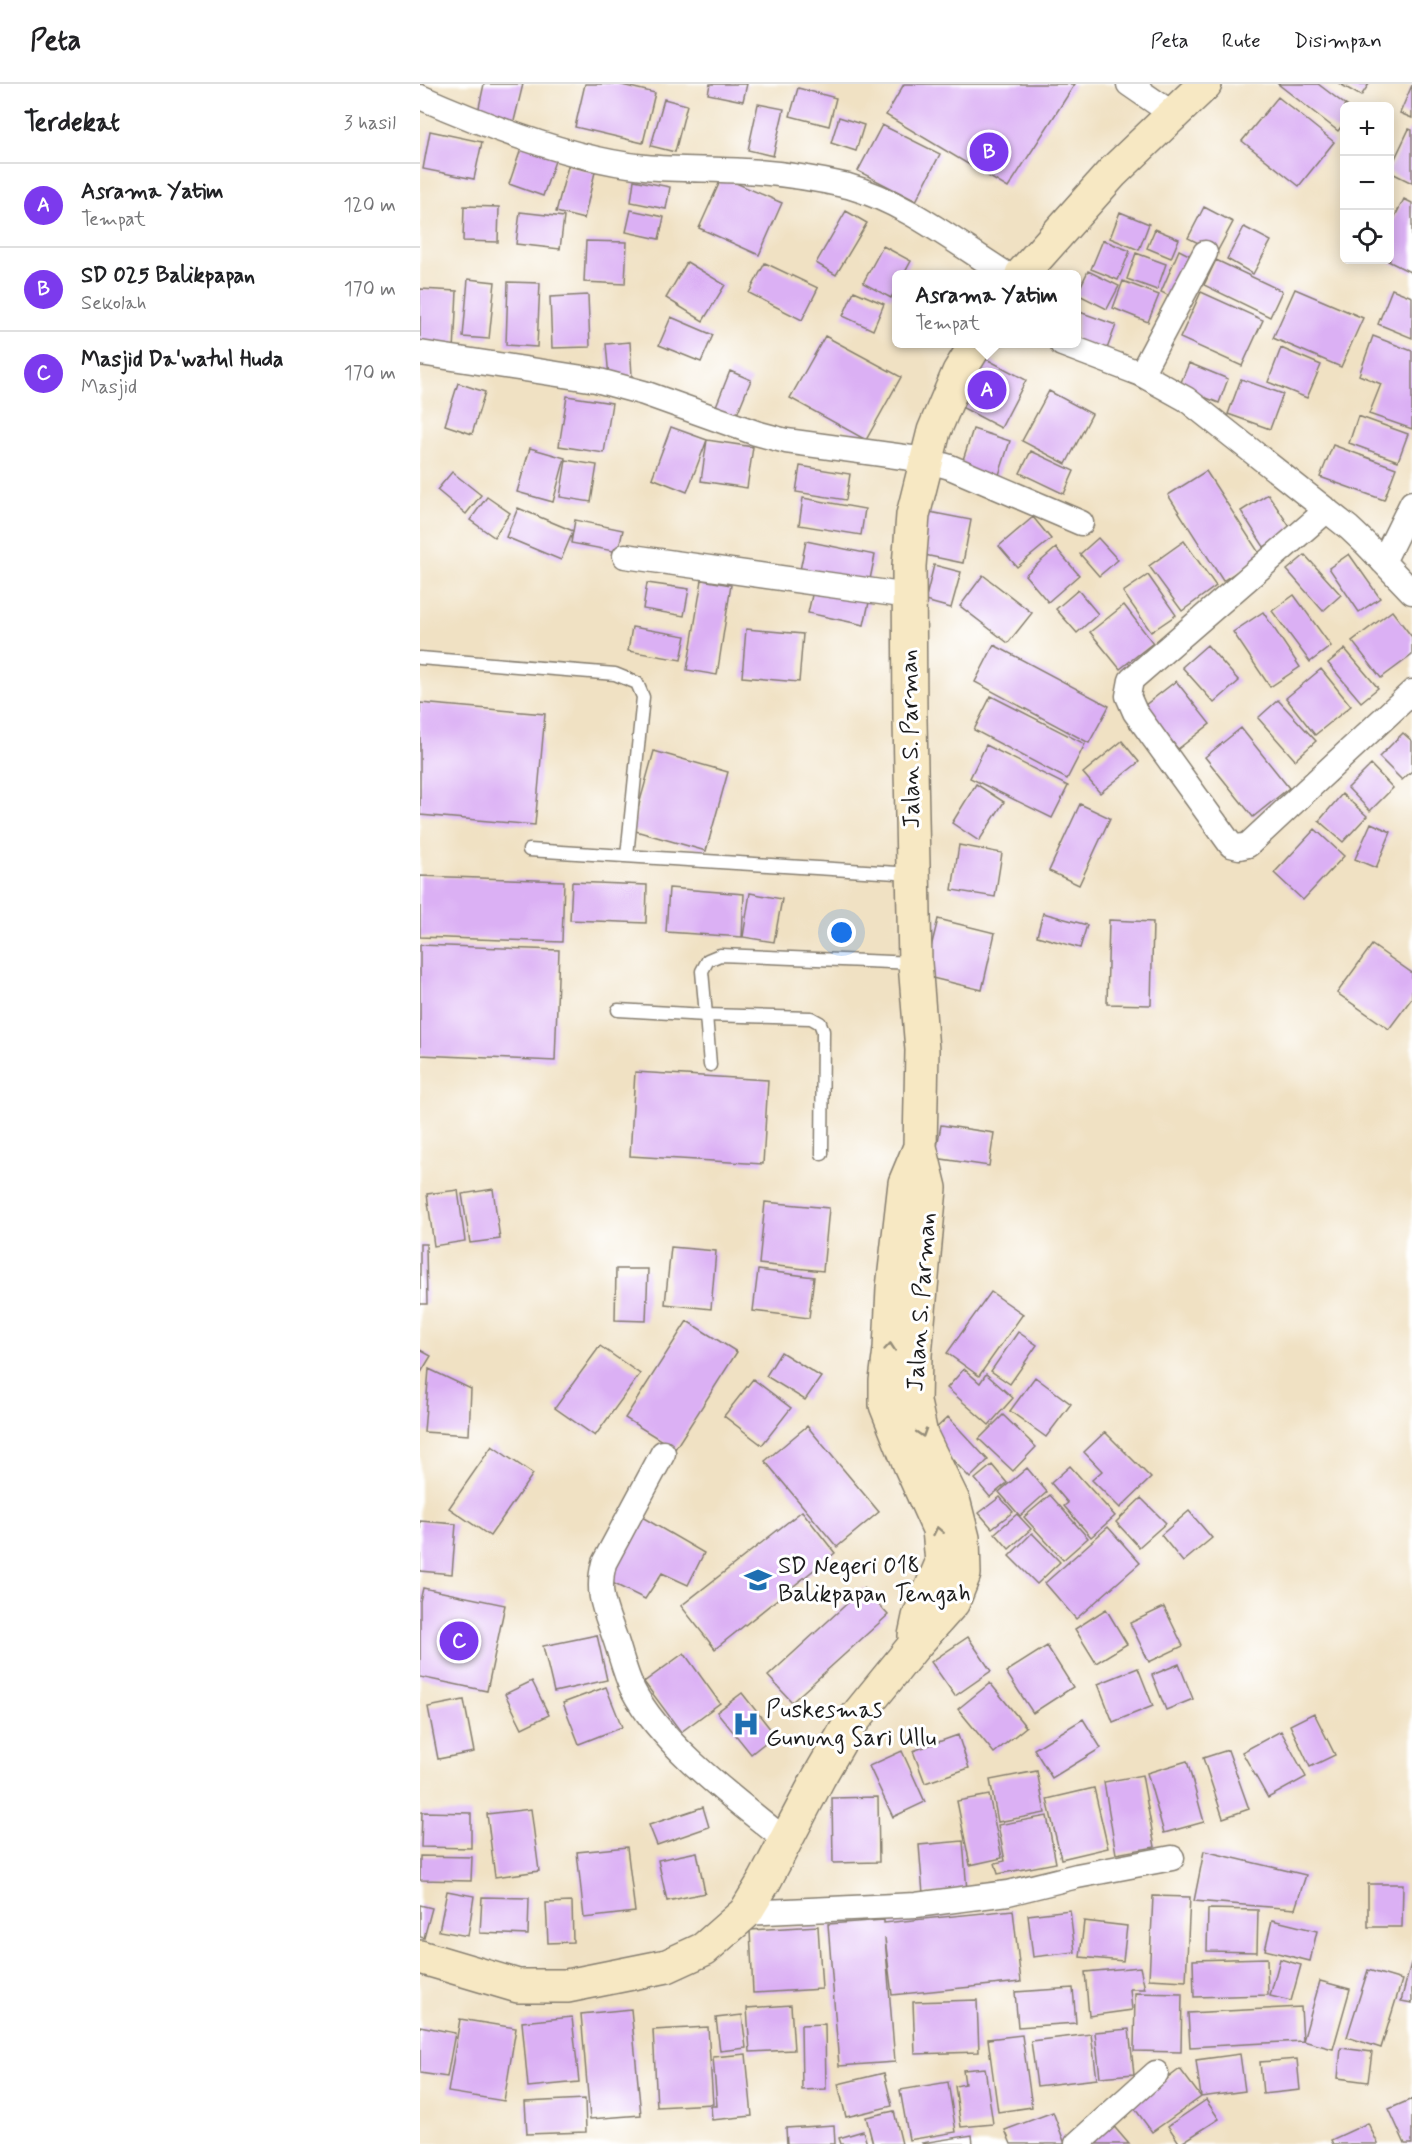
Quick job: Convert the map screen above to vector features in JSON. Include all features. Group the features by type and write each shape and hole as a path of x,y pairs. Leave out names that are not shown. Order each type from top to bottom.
{"main road":[{"path":"1026,270 1112,173 1205,84"},
{"name":"Jalan S. Parman","path":"420,1957 518,1986 567,1986 667,1966 704,1949 745,1913 848,1727 913,1647 920,1617 942,1563 939,1528 886,1405 886,1381 893,1288 905,1183 920,1147 922,1050 915,963 909,596 913,515 934,431 959,372 974,348"}],"street":[{"path":"1128,84 1174,115"},
{"path":"420,97 516,134 598,159 646,167 780,174 850,187 884,200 915,217 1000,270"},
{"path":"1141,374 1205,253"},
{"path":"1073,348 1141,374 1186,399 1327,510 1366,544 1412,592"},
{"path":"420,353 596,380 644,393 756,433 786,441 926,460 950,467 1081,523"},
{"path":"1383,562 1412,503"},
{"path":"1327,510 1131,680 1128,696 1135,712 1231,845 1239,847 1248,844 1412,692"},
{"path":"625,556 909,596"},
{"path":"663,1453 604,1563 600,1580 601,1598 632,1689 649,1714 678,1748 785,1840"},
{"path":"745,1913 916,1905 1008,1893 1077,1876 1172,1858"},
{"path":"1077,2144 1156,2073"}],"lane":[{"path":"420,658 615,675 637,683 643,697 627,856"},
{"path":"529,850 914,874"},
{"path":"710,1065 702,971 708,960 720,955 915,963"},
{"path":"618,1010 812,1018 820,1023 823,1031 822,1154"}],"building":[{"path":"484,84 523,84 514,121 478,112"},
{"path":"585,84 618,84 655,93 643,143 575,127"},
{"path":"710,84 747,84 743,101 708,94"},
{"path":"904,84 1075,84 1008,188 886,115"},
{"path":"1278,84 1318,84 1342,102 1338,131"},
{"path":"1340,84 1369,84 1361,96"},
{"path":"1412,85 1412,118 1400,113"},
{"path":"798,88 836,98 829,126 790,116"},
{"path":"1278,97 1334,142 1299,186 1242,141"},
{"path":"664,99 687,105 675,152 651,146"},
{"path":"758,104 784,109 773,156 748,150"},
{"path":"839,117 864,125 856,151 831,143"},
{"path":"882,125 940,154 916,201 858,171"},
{"path":"1409,129 1412,130 1412,183 1394,174 1394,161"},
{"path":"430,131 482,142 474,179 423,169"},
{"path":"523,143 557,155 543,196 509,184"},
{"path":"568,166 595,172 584,219 556,212"},
{"path":"722,177 782,203 759,255 699,228"},
{"path":"634,180 670,187 666,209 631,202"},
{"path":"1404,199 1412,203 1412,273 1394,264 1394,218"},
{"path":"464,206 499,207 498,242 463,241"},
{"path":"1204,207 1233,222 1217,252 1188,238"},
{"path":"631,210 664,217 659,239 626,232"},
{"path":"846,211 867,223 836,275 816,263"},
{"path":"520,212 564,217 560,249 516,244"},
{"path":"1120,212 1149,224 1139,250 1110,238"},
{"path":"1244,227 1271,241 1253,274 1227,259"},
{"path":"1155,229 1179,239 1171,258 1147,248"},
{"path":"1103,240 1130,251 1118,280 1091,269"},
{"path":"586,241 627,242 625,284 584,282"},
{"path":"883,246 911,261 906,270 892,270 891,298 863,283"},
{"path":"1179,250 1197,259 1178,300 1161,292"},
{"path":"1136,253 1166,264 1157,290 1127,279"},
{"path":"1216,260 1282,291 1270,317 1204,285"},
{"path":"687,262 725,285 703,321 666,298"},
{"path":"765,263 818,288 802,320 749,293"},
{"path":"1088,271 1119,286 1107,309 1081,296 1081,286"},
{"path":"468,279 495,282 489,339 463,337"},
{"path":"1123,281 1159,295 1148,322 1113,308"},
{"path":"508,282 540,283 537,347 506,345"},
{"path":"420,289 457,291 454,351 420,349"},
{"path":"1295,289 1363,318 1341,367 1273,338"},
{"path":"1392,289 1412,297 1412,338 1378,324"},
{"path":"854,291 884,304 873,330 843,316"},
{"path":"1201,292 1263,320 1242,366 1180,338"},
{"path":"588,295 590,347 552,348 550,297"},
{"path":"1081,312 1116,325 1105,354 1081,345"},
{"path":"671,317 713,335 701,362 659,345"},
{"path":"825,336 901,377 866,440 790,398"},
{"path":"1373,336 1412,351 1412,429 1369,414 1381,384 1359,375"},
{"path":"630,342 632,376 609,378 606,344"},
{"path":"1281,348 1321,365 1307,398 1268,382"},
{"path":"973,352 1026,380 1001,428 948,400"},
{"path":"1189,363 1228,379 1219,403 1179,387"},
{"path":"730,371 751,380 735,419 714,411"},
{"path":"1241,379 1283,394 1270,429 1228,414"},
{"path":"458,383 485,392 472,434 445,425"},
{"path":"1049,391 1092,414 1066,464 1022,441"},
{"path":"567,396 612,403 604,453 559,446"},
{"path":"1358,416 1408,434 1398,461 1349,443"},
{"path":"671,427 707,440 687,492 652,478"},
{"path":"973,429 1010,441 997,481 960,469"},
{"path":"707,440 753,447 747,488 701,481"},
{"path":"1333,445 1396,468 1384,500 1320,477"},
{"path":"530,448 565,458 553,502 517,492"},
{"path":"1031,451 1074,471 1064,494 1020,473"},
{"path":"566,460 597,465 591,502 560,497"},
{"path":"800,466 850,474 846,500 796,492"},
{"path":"1206,471 1261,556 1223,581 1168,495"},
{"path":"452,472 481,495 466,514 437,490"},
{"path":"1268,494 1292,530 1264,547 1241,511"},
{"path":"487,497 510,513 494,537 470,520"},
{"path":"803,498 865,509 861,535 799,525"},
{"path":"518,508 573,531 561,560 506,537"},
{"path":"919,510 971,520 963,563 910,552"},
{"path":"1033,517 1051,539 1017,567 999,546"},
{"path":"575,520 623,530 618,552 571,543"},
{"path":"1098,538 1118,560 1099,576 1080,554"},
{"path":"806,541 875,555 868,589 799,575"},
{"path":"1184,541 1216,586 1182,611 1149,566"},
{"path":"1056,548 1079,575 1048,602 1025,575"},
{"path":"1349,554 1380,598 1359,612 1329,568"},
{"path":"1305,555 1341,595 1323,611 1287,570"},
{"path":"934,565 961,572 951,608 925,601"},
{"path":"983,575 1032,613 1008,643 960,606"},
{"path":"1148,575 1176,615 1151,632 1123,592"},
{"path":"702,580 731,585 717,675 687,670"},
{"path":"647,583 689,589 684,616 643,609"},
{"path":"814,586 870,598 864,625 808,613"},
{"path":"1078,590 1098,614 1077,633 1056,609"},
{"path":"1294,595 1331,646 1310,662 1272,611"},
{"path":"1124,605 1153,643 1120,669 1090,632"},
{"path":"1392,611 1412,637 1412,655 1381,678 1352,641"},
{"path":"1263,612 1300,667 1270,687 1233,632"},
{"path":"632,627 686,636 681,660 628,651"},
{"path":"746,629 803,634 799,682 742,677"},
{"path":"994,645 1109,706 1089,743 975,682"},
{"path":"1207,645 1239,681 1214,703 1182,667"},
{"path":"1345,649 1378,688 1361,702 1328,663"},
{"path":"1321,669 1351,706 1315,735 1286,698"},
{"path":"1176,681 1210,724 1178,749 1144,706"},
{"path":"991,696 1085,744 1067,779 974,730"},
{"path":"1278,700 1316,741 1295,760 1258,718"},
{"path":"420,703 545,714 535,825 420,815"},
{"path":"1241,728 1289,788 1253,817 1205,757"},
{"path":"1403,733 1412,741 1412,771 1402,780 1379,757"},
{"path":"1122,741 1139,762 1100,793 1083,773"},
{"path":"986,745 1068,786 1052,818 970,778"},
{"path":"654,751 728,772 706,851 632,830"},
{"path":"1371,765 1393,788 1370,811 1348,788"},
{"path":"976,784 1004,802 979,841 952,823"},
{"path":"1342,794 1367,816 1343,842 1319,821"},
{"path":"1080,804 1110,818 1079,885 1049,871"},
{"path":"1371,823 1391,832 1376,868 1355,859"},
{"path":"1315,829 1344,856 1303,900 1274,873"},
{"path":"959,845 1002,853 995,897 952,890"},
{"path":"420,876 564,881 562,942 420,937"},
{"path":"572,882 647,885 646,923 570,920"},
{"path":"669,888 744,894 742,937 666,932"},
{"path":"750,893 782,899 774,942 743,937"},
{"path":"1043,913 1087,925 1080,948 1037,936"},
{"path":"938,919 995,933 982,990 924,976"},
{"path":"1109,920 1153,922 1151,1005 1107,1004"},
{"path":"420,945 559,950 555,1061 420,1055"},
{"path":"1372,945 1412,973 1412,998 1389,1029 1337,993"},
{"path":"635,1072 768,1080 763,1164 630,1156"},
{"path":"941,1125 994,1133 989,1166 935,1158"},
{"path":"493,1189 500,1239 470,1243 462,1194"},
{"path":"458,1190 465,1241 434,1246 427,1194"},
{"path":"765,1202 829,1208 823,1271 759,1264"},
{"path":"420,1244 426,1244 427,1304 420,1304"},
{"path":"671,1247 716,1251 711,1309 665,1304"},
{"path":"616,1269 648,1269 646,1321 615,1320"},
{"path":"758,1270 814,1277 809,1318 753,1311"},
{"path":"991,1292 1023,1314 979,1376 947,1353"},
{"path":"687,1321 737,1352 675,1449 625,1418"},
{"path":"1018,1332 1037,1345 1010,1384 991,1371"},
{"path":"600,1346 640,1374 595,1436 555,1408"},
{"path":"420,1350 431,1356 420,1374"},
{"path":"781,1352 821,1377 805,1400 766,1376"},
{"path":"429,1369 471,1389 469,1435 424,1432"},
{"path":"964,1369 980,1383 986,1374 1013,1398 989,1425 947,1388"},
{"path":"1035,1377 1071,1404 1046,1437 1010,1411"},
{"path":"753,1379 791,1408 762,1445 724,1416"},
{"path":"1003,1415 1036,1447 1013,1471 979,1439"},
{"path":"948,1417 988,1460 970,1478 929,1435"},
{"path":"807,1426 879,1512 837,1547 765,1461"},
{"path":"1105,1432 1151,1478 1120,1508 1092,1480 1102,1471 1084,1452"},
{"path":"492,1446 533,1474 490,1536 449,1508"},
{"path":"992,1465 1007,1483 990,1497 975,1479"},
{"path":"1070,1466 1115,1516 1091,1537 1064,1506 1068,1503 1051,1483"},
{"path":"1027,1468 1047,1492 1020,1516 999,1492"},
{"path":"1050,1495 1088,1538 1063,1560 1024,1517"},
{"path":"1000,1497 1013,1512 992,1528 979,1513"},
{"path":"1141,1498 1166,1523 1139,1547 1116,1522"},
{"name":"SD Negeri 018 Balikpapan Tengah","path":"802,1511 835,1553 715,1649 681,1606"},
{"path":"1189,1511 1212,1538 1183,1562 1161,1535"},
{"path":"1017,1514 1031,1529 1009,1549 995,1533"},
{"path":"642,1517 704,1553 688,1585 662,1573 645,1599 606,1580"},
{"path":"420,1521 456,1524 452,1574 420,1571"},
{"path":"1108,1527 1140,1563 1076,1619 1045,1583"},
{"path":"1032,1533 1060,1562 1037,1584 1009,1556"},
{"path":"423,1588 505,1605 487,1691 420,1677 420,1601"},
{"path":"864,1588 888,1615 792,1702 768,1676"},
{"path":"1164,1607 1183,1646 1149,1662 1130,1623"},
{"path":"1106,1609 1127,1644 1096,1663 1075,1629"},
{"path":"597,1635 607,1680 554,1692 543,1646"},
{"path":"968,1637 991,1671 955,1696 931,1662"},
{"path":"1047,1646 1073,1687 1033,1713 1006,1672"},
{"path":"684,1653 720,1703 681,1732 644,1682"},
{"path":"1179,1664 1193,1699 1166,1710 1152,1675"},
{"path":"1138,1668 1153,1706 1113,1722 1098,1684"},
{"path":"532,1681 549,1715 522,1728 505,1694"},
{"path":"990,1683 1026,1727 994,1753 958,1709"},
{"path":"606,1687 622,1727 579,1744 563,1703"},
{"name":"Puskesmas Gunung Sari Ullu","path":"742,1693 775,1735 751,1754 717,1712"},
{"path":"464,1700 474,1752 438,1759 428,1707"},
{"path":"1314,1713 1335,1755 1310,1767 1290,1725"},
{"path":"1083,1719 1101,1748 1052,1778 1034,1749"},
{"path":"1281,1731 1306,1777 1268,1798 1242,1752"},
{"path":"958,1735 969,1768 925,1783 913,1751"},
{"path":"1228,1750 1249,1809 1223,1818 1203,1758"},
{"path":"902,1751 925,1802 893,1817 869,1766"},
{"path":"1187,1761 1204,1822 1164,1833 1147,1773"},
{"path":"1037,1771 1045,1813 998,1822 990,1780"},
{"path":"1142,1775 1155,1847 1116,1854 1104,1782"},
{"path":"1094,1788 1108,1848 1061,1859 1047,1799"},
{"path":"989,1795 1002,1858 970,1865 957,1801"},
{"path":"878,1797 879,1862 833,1863 832,1798"},
{"path":"703,1807 709,1827 657,1845 649,1825"},
{"path":"531,1809 539,1871 495,1877 487,1814"},
{"path":"422,1812 471,1813 471,1848 421,1847"},
{"path":"1047,1816 1056,1863 998,1874 995,1863 1005,1861 998,1825"},
{"path":"963,1841 967,1891 923,1894 919,1845"},
{"path":"627,1847 635,1912 584,1918 577,1852"},
{"path":"1204,1851 1306,1875 1295,1909 1194,1901"},
{"path":"697,1852 705,1893 667,1901 658,1860"},
{"path":"420,1856 472,1857 471,1881 420,1880"},
{"path":"1368,1884 1403,1884 1402,1927 1368,1927"},
{"path":"447,1891 474,1896 468,1936 439,1931"},
{"path":"1153,1896 1190,1897 1186,1981 1149,1979"},
{"path":"482,1897 529,1898 528,1935 480,1933"},
{"path":"572,1902 573,1942 548,1943 546,1903"},
{"path":"420,1905 432,1908 424,1938 420,1937"},
{"path":"1208,1909 1258,1910 1257,1952 1207,1951"},
{"path":"1013,1910 1021,1982 892,1995 885,1938 895,2062 839,2066 828,1924 884,1920 884,1923"},
{"path":"1070,1910 1075,1952 1033,1957 1028,1915"},
{"path":"1272,1920 1317,1931 1310,1961 1265,1950"},
{"path":"1084,1921 1127,1926 1123,1961 1080,1957"},
{"path":"818,1926 822,1989 753,1993 750,1930"},
{"path":"1267,1958 1268,1995 1194,1997 1193,1960"},
{"path":"1280,1959 1301,1965 1291,2001 1270,1996"},
{"path":"1412,1963 1412,2003 1401,2001"},
{"path":"1140,1967 1145,1989 1130,1989 1132,2010 1089,2016 1085,1972"},
{"path":"1368,1970 1402,1980 1381,2048 1347,2037"},
{"path":"1320,1981 1350,1989 1333,2049 1303,2041"},
{"path":"1073,1988 1076,2023 1018,2027 1015,1992"},
{"path":"1135,1993 1182,1994 1181,2052 1134,2051"},
{"path":"977,2000 979,2052 915,2054 913,2002"},
{"path":"791,2005 794,2050 750,2052 747,2008"},
{"path":"1301,2007 1303,2041 1190,2047 1188,2013"},
{"path":"631,2009 641,2115 590,2119 581,2014"},
{"path":"742,2015 746,2048 720,2051 716,2018"},
{"path":"572,2017 579,2082 528,2087 522,2022"},
{"path":"460,2019 516,2028 504,2101 448,2092"},
{"path":"825,2024 826,2089 802,2090 801,2025"},
{"path":"420,2026 455,2033 447,2077 420,2073"},
{"path":"708,2027 713,2104 657,2107 653,2030"},
{"path":"1129,2029 1134,2074 1100,2077 1095,2032"},
{"path":"1091,2034 1097,2079 1037,2086 1031,2041"},
{"path":"1022,2035 1032,2107 998,2112 988,2039"},
{"path":"1341,2048 1372,2052 1368,2082 1338,2078"},
{"path":"746,2054 752,2116 712,2120 711,2106 717,2106 713,2057"},
{"path":"1240,2054 1245,2091 1201,2097 1196,2060"},
{"path":"1297,2059 1300,2090 1263,2094 1260,2062"},
{"path":"985,2068 993,2124 961,2127 955,2086 965,2084 963,2070"},
{"path":"1180,2069 1201,2097 1152,2132 1132,2105"},
{"path":"884,2073 892,2106 846,2117 838,2084"},
{"path":"948,2082 956,2132 909,2140 900,2090"},
{"path":"585,2099 586,2132 527,2134 525,2102"},
{"path":"1412,2099 1412,2144 1405,2144 1389,2109"},
{"path":"1206,2100 1219,2119 1180,2144 1168,2126"},
{"path":"894,2111 902,2144 873,2144 866,2117"},
{"path":"1053,2112 1065,2144 1011,2144 1005,2130"},
{"path":"1110,2122 1129,2144 1089,2144"},
{"path":"1368,2123 1378,2144 1333,2144 1331,2140"},
{"path":"834,2125 835,2144 787,2144 786,2128"},
{"path":"863,2131 867,2144 841,2144 839,2138"},
{"path":"972,2135 973,2144 922,2143"}],"place":[{"name":"SD 025 Balikpapan","path":"989,152"},
{"name":"Asrama Yatim","path":"987,390"},
{"name":"SD Negeri 018 Balikpapan Tengah","path":"758,1580"},
{"name":"Masjid Da'watul Huda","path":"459,1641"},
{"name":"Puskesmas Gunung Sari Ullu","path":"746,1724"}]}
